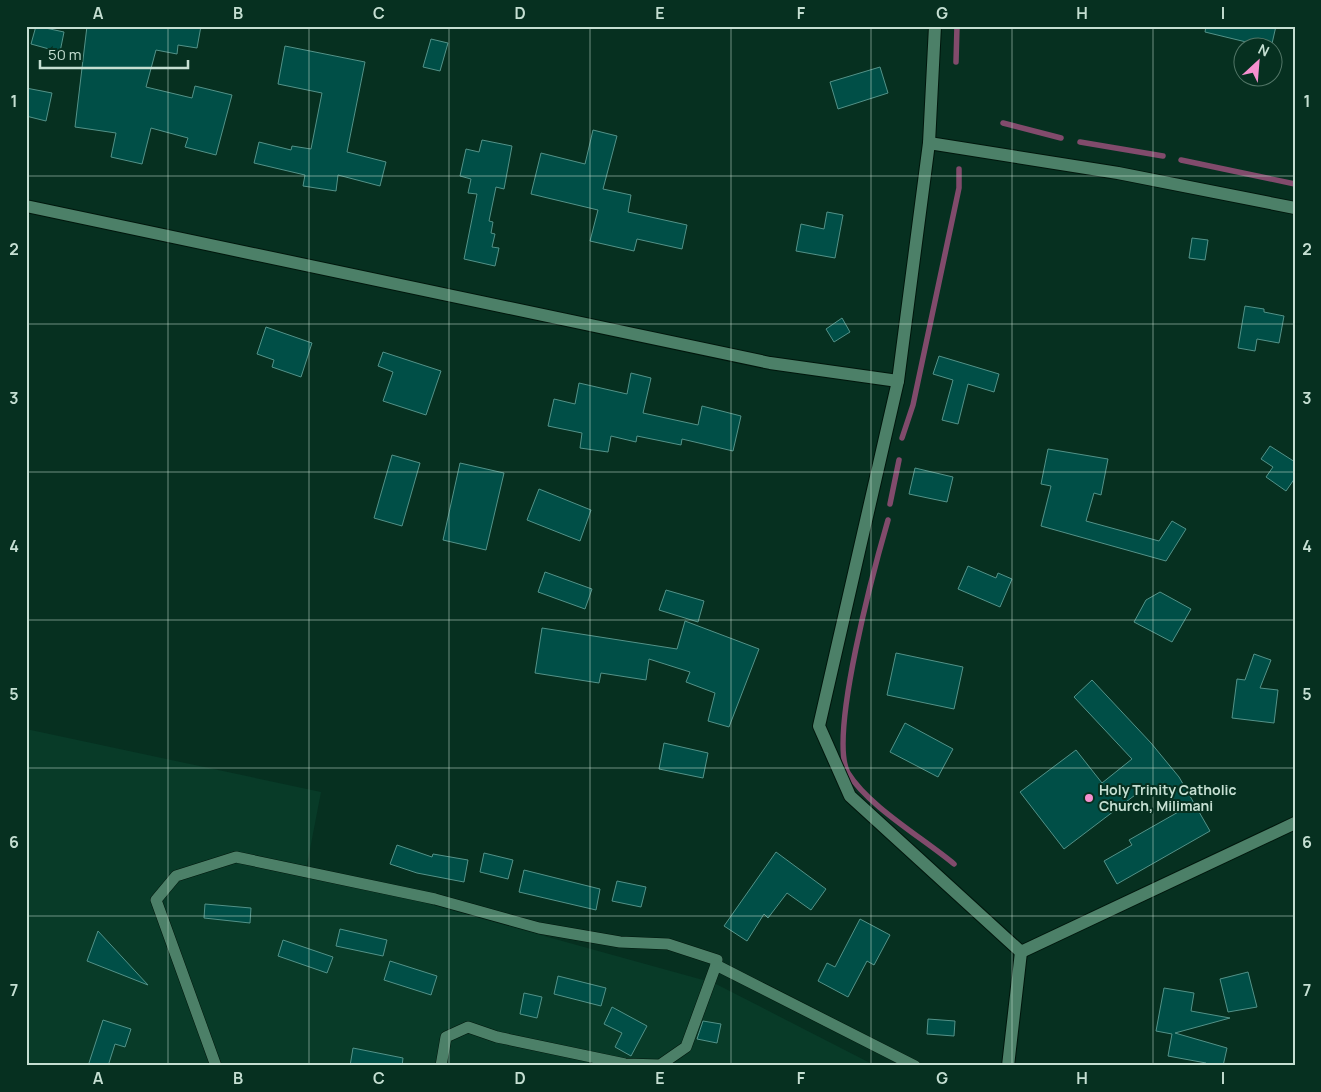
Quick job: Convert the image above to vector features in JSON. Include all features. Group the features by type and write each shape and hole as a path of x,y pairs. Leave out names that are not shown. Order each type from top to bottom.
{"street":[{"path":"936,26 928,143 898,381 819,726 850,796 1022,952"},
{"path":"928,143 1118,173 1295,208"},
{"path":"26,206 770,363 898,381"},
{"path":"1022,952 1295,823"},
{"path":"1008,1066 1022,952"}],"lane":[{"path":"216,1066 156,900 176,876 236,857 435,899 539,928 620,942 668,944 717,960 686,1047 660,1065 625,1064 497,1036 468,1027 446,1037 441,1066"},
{"path":"716,965 915,1066"}],"shaded area":[{"path":"26,729 321,792 306,870 714,983 876,1066 26,1066"}],"building":[{"path":"36,26 64,32 60,52 31,44"},
{"path":"87,26 201,26 197,48 178,45 177,54 156,50 146,87 192,98 195,86 232,95 216,155 185,147 188,138 151,128 142,164 111,157 116,133 75,127"},
{"path":"1206,26 1276,26 1273,38 1234,39 1205,32"},
{"path":"431,39 448,43 440,71 423,67"},
{"path":"285,46 365,62 347,152 386,162 380,186 338,175 336,191 303,186 305,175 254,163 259,142 291,150 292,146 311,149 322,93 278,84"},
{"path":"880,67 888,93 838,109 830,82"},
{"path":"26,88 52,93 46,121 26,116"},
{"path":"593,130 617,136 603,189 631,195 628,212 687,225 682,249 637,239 634,251 590,241 598,210 531,194 541,153 585,164"},
{"path":"482,140 512,146 504,189 496,187 489,221 493,222 491,233 495,234 492,247 499,248 495,266 464,259 477,194 468,193 471,179 460,176 466,149 479,152"},
{"path":"827,212 843,215 835,258 796,251 801,224 824,229"},
{"path":"1192,238 1208,240 1205,260 1189,258"},
{"path":"1245,306 1264,309 1264,312 1284,316 1279,343 1257,339 1255,351 1238,348"},
{"path":"842,318 850,332 834,342 826,329"},
{"path":"266,327 312,343 301,377 272,367 274,360 257,354"},
{"path":"383,352 441,371 426,415 383,401 393,372 378,366"},
{"path":"939,356 999,374 994,392 968,384 958,424 942,420 953,380 933,374"},
{"path":"631,373 651,378 643,413 698,425 702,406 741,416 733,451 682,439 681,445 637,436 636,442 611,436 608,452 580,448 582,433 548,426 554,399 575,404 579,383 627,394"},
{"path":"1270,446 1295,462 1295,478 1286,491 1266,477 1273,467 1261,459"},
{"path":"1048,449 1108,459 1101,495 1094,493 1086,521 1159,541 1172,521 1186,529 1166,561 1041,526 1051,486 1041,484"},
{"path":"392,455 420,463 402,526 374,518"},
{"path":"460,463 504,473 486,550 443,540"},
{"path":"915,468 953,477 947,502 909,494"},
{"path":"539,489 591,510 580,541 527,520"},
{"path":"968,566 996,578 998,573 1012,579 1000,607 958,589"},
{"path":"545,572 592,589 585,609 538,592"},
{"path":"666,590 704,601 698,622 659,610"},
{"path":"1160,592 1191,609 1172,642 1134,622 1146,600"},
{"path":"685,621 759,649 729,727 708,721 715,693 686,682 690,672 649,659 646,680 601,673 599,683 535,673 542,628 677,649"},
{"path":"896,653 963,667 954,709 887,695"},
{"path":"1254,654 1271,660 1260,688 1278,690 1274,723 1232,718 1237,679 1245,680"},
{"path":"1092,680 1151,743 1179,777 1210,831 1117,884 1104,861 1132,845 1129,840 1180,811 1164,783 1148,796 1143,789 1064,849 1020,792 1076,750 1102,783 1132,759 1074,697"},
{"path":"905,723 953,749 938,777 890,752"},
{"path":"664,743 708,753 703,778 659,769"},
{"path":"397,845 432,857 433,854 468,860 464,882 417,873 390,864"},
{"path":"776,852 826,889 811,910 787,893 768,918 764,914 747,941 724,926"},
{"path":"484,853 513,860 508,879 480,872"},
{"path":"524,870 600,889 596,910 519,892"},
{"path":"617,881 646,887 641,907 612,901"},
{"path":"205,904 251,908 250,923 204,918"},
{"path":"860,919 890,935 874,965 867,961 848,997 818,981 827,963 835,967"},
{"path":"340,929 387,940 383,956 336,946"},
{"path":"98,931 148,985 87,961"},
{"path":"283,940 333,957 327,973 278,956"},
{"path":"390,961 437,976 431,995 384,980"},
{"path":"1248,972 1257,1007 1228,1012 1220,979"},
{"path":"558,976 606,988 601,1006 554,994"},
{"path":"1164,988 1194,993 1191,1011 1230,1018 1175,1033 1227,1048 1223,1066 1206,1066 1206,1063 1168,1056 1172,1034 1156,1031"},
{"path":"524,993 542,997 537,1018 520,1014"},
{"path":"612,1007 647,1026 631,1056 615,1047 622,1033 604,1024"},
{"path":"928,1019 955,1021 954,1036 927,1034"},
{"path":"103,1020 131,1029 125,1047 115,1044 108,1066 88,1066"},
{"path":"703,1021 721,1024 717,1043 697,1039"},
{"path":"353,1048 403,1058 402,1066 350,1066"}],"waterway":[{"path":"956,62 957,26"},
{"path":"1003,123 1061,138"},
{"path":"1080,142 1163,156"},
{"path":"1181,160 1295,184"},
{"path":"902,438 913,405 959,188 959,169"},
{"path":"890,504 899,460"},
{"path":"888,520 864,610 848,689 843,754 848,773 869,798 954,864"}],"place":[{"name":"Holy Trinity Catholic Church, Milimani","path":"1089,798"}]}
